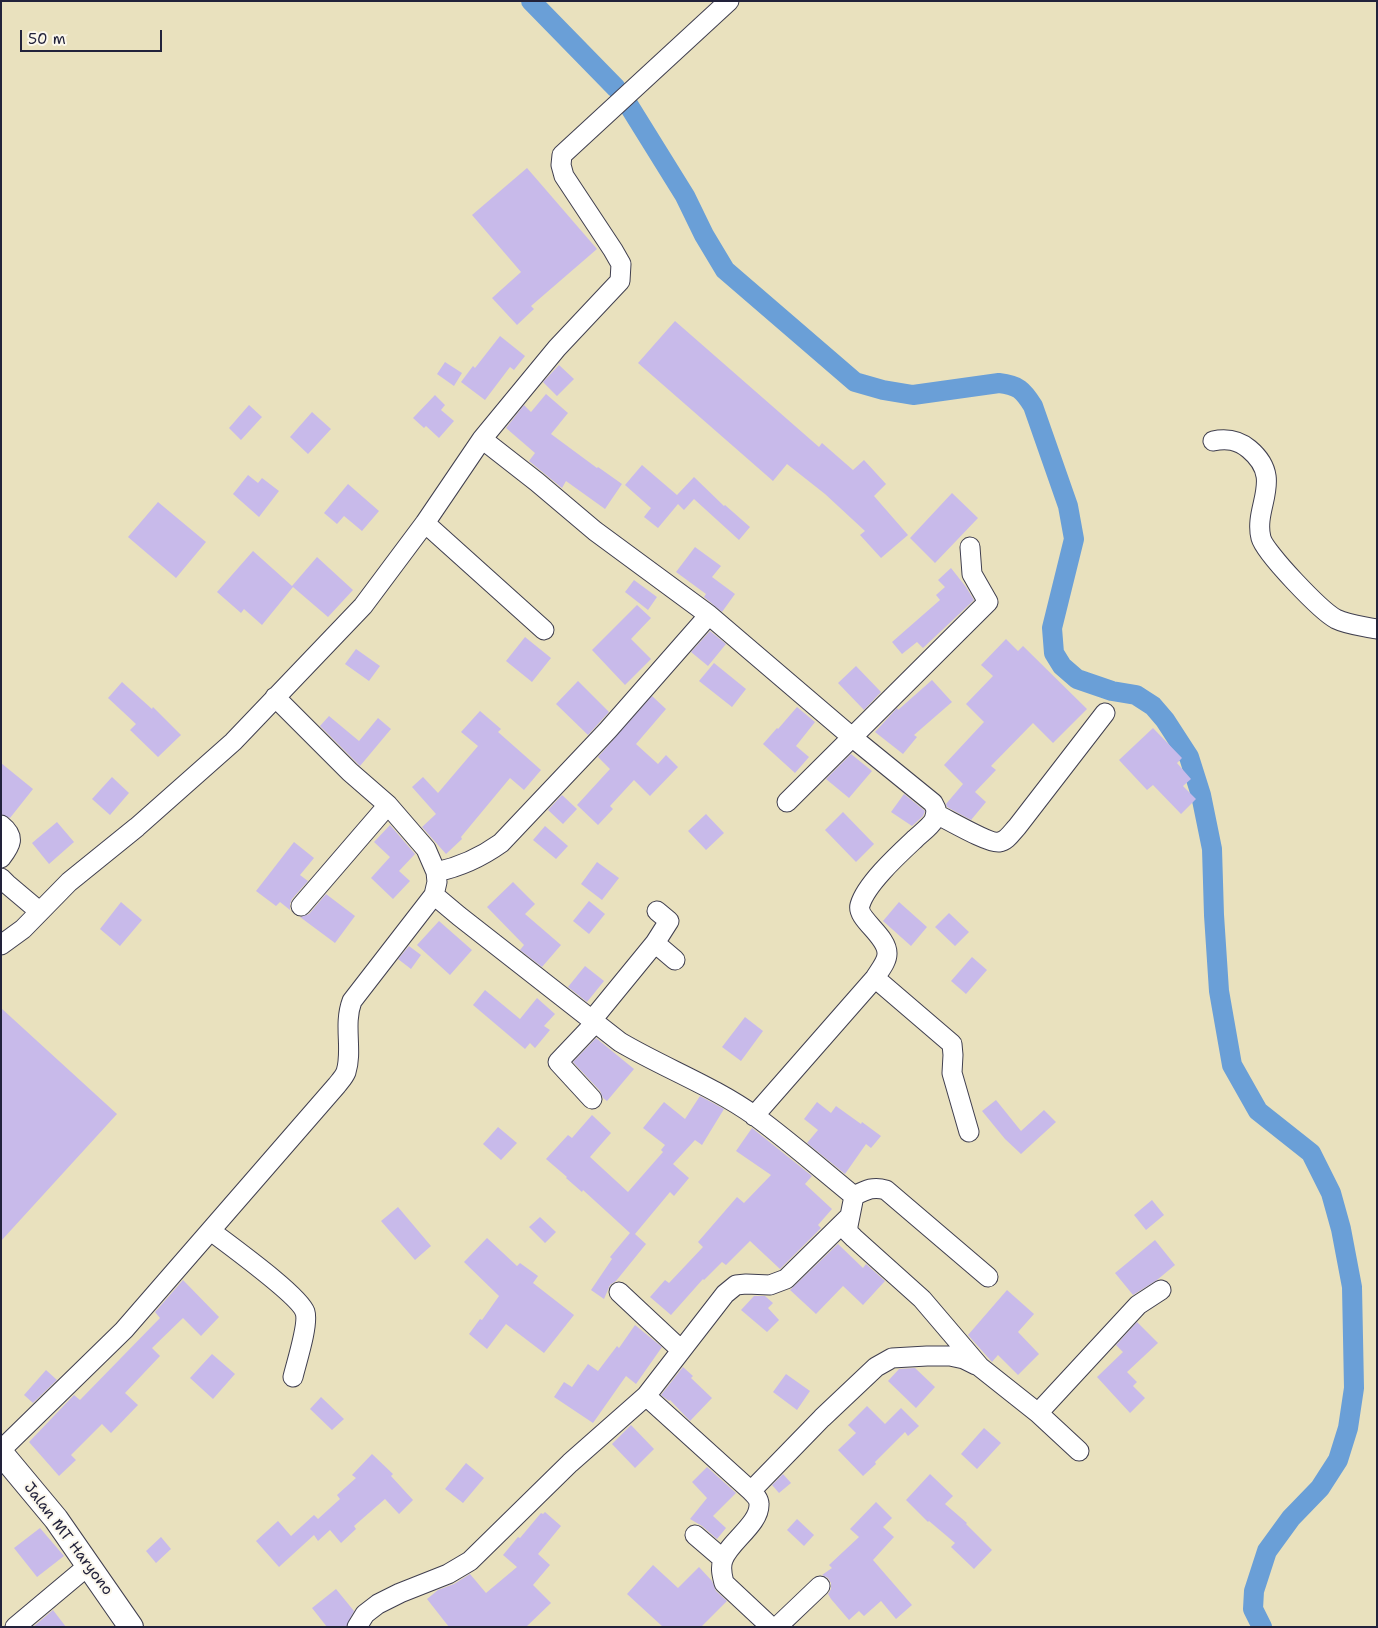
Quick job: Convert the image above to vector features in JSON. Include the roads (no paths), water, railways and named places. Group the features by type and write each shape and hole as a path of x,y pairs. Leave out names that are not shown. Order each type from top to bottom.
{"main road":[{"name":"Jalan MT Haryono","path":"1,1452 41,1500 89,1565 131,1627"}],"street":[{"path":"1,945 23,928 69,882 137,827 233,742 363,606 424,524 482,439 557,348 620,281 621,264 614,250 564,176 561,165 562,155 729,1"},
{"path":"482,439 595,531 708,615 852,738 933,803 936,809 932,823 893,859 874,881 860,904 863,916 883,940 886,948 887,955 875,978 754,1116"},
{"path":"1213,440 1228,439 1238,442 1256,455 1264,468 1267,482 1260,527 1262,540 1271,554 1310,598 1328,614 1348,624 1377,629"},
{"path":"424,524 544,630"},
{"path":"787,802 988,602 972,574 970,547"},
{"path":"436,872 458,868 484,855 501,843 608,730 708,615"},
{"path":"1,1452 124,1330 345,1074 348,1062 348,1012 352,1001 434,895 437,882 436,872 426,849 388,805 350,772 275,696"},
{"path":"936,814 989,841 1001,842 1016,827 1105,713"},
{"path":"301,906 388,805"},
{"path":"1,825 7,830 11,839 9,848 1,858"},
{"path":"1,878 39,911"},
{"path":"434,895 620,1042 709,1088 754,1116 854,1196"},
{"path":"592,1099 558,1062 594,1022 645,953 655,943 669,921 657,911"},
{"path":"655,943 675,960"},
{"path":"875,978 952,1044 954,1055 952,1073 969,1132"},
{"path":"854,1196 872,1188 878,1187 886,1190 988,1277"},
{"path":"854,1196 848,1232 922,1299 980,1367 1038,1413 1079,1451"},
{"path":"357,1627 365,1614 378,1604 448,1574 470,1562 570,1463 646,1396 725,1294 736,1285 770,1285 786,1279 850,1216"},
{"path":"211,1231 272,1278 300,1304 305,1313 304,1328 293,1377"},
{"path":"1038,1413 1138,1305 1161,1290"},
{"path":"618,1292 681,1350"},
{"path":"751,1491 822,1418 876,1367 892,1358 950,1356 964,1359 980,1367"},
{"path":"646,1396 757,1498 759,1505 754,1518 723,1559 721,1573 724,1583 771,1627"},
{"path":"695,1535 723,1559"},
{"path":"15,1627 89,1565"},
{"path":"776,1627 820,1586"}],"waterway":[{"path":"531,1 616,88"},
{"path":"626,101 685,196 704,235 725,270 855,382 883,390 913,395 999,383 1011,385 1019,389 1026,396 1033,406 1068,506 1074,539 1052,628 1054,653 1062,666 1077,679 1112,691 1136,695 1153,706 1165,720 1189,757 1201,795 1212,849 1219,991 1232,1065 1258,1111 1311,1153 1331,1193 1341,1229 1352,1287 1354,1388 1348,1428 1338,1460 1320,1488 1291,1518 1267,1551 1254,1591 1253,1609 1262,1627"}]}
